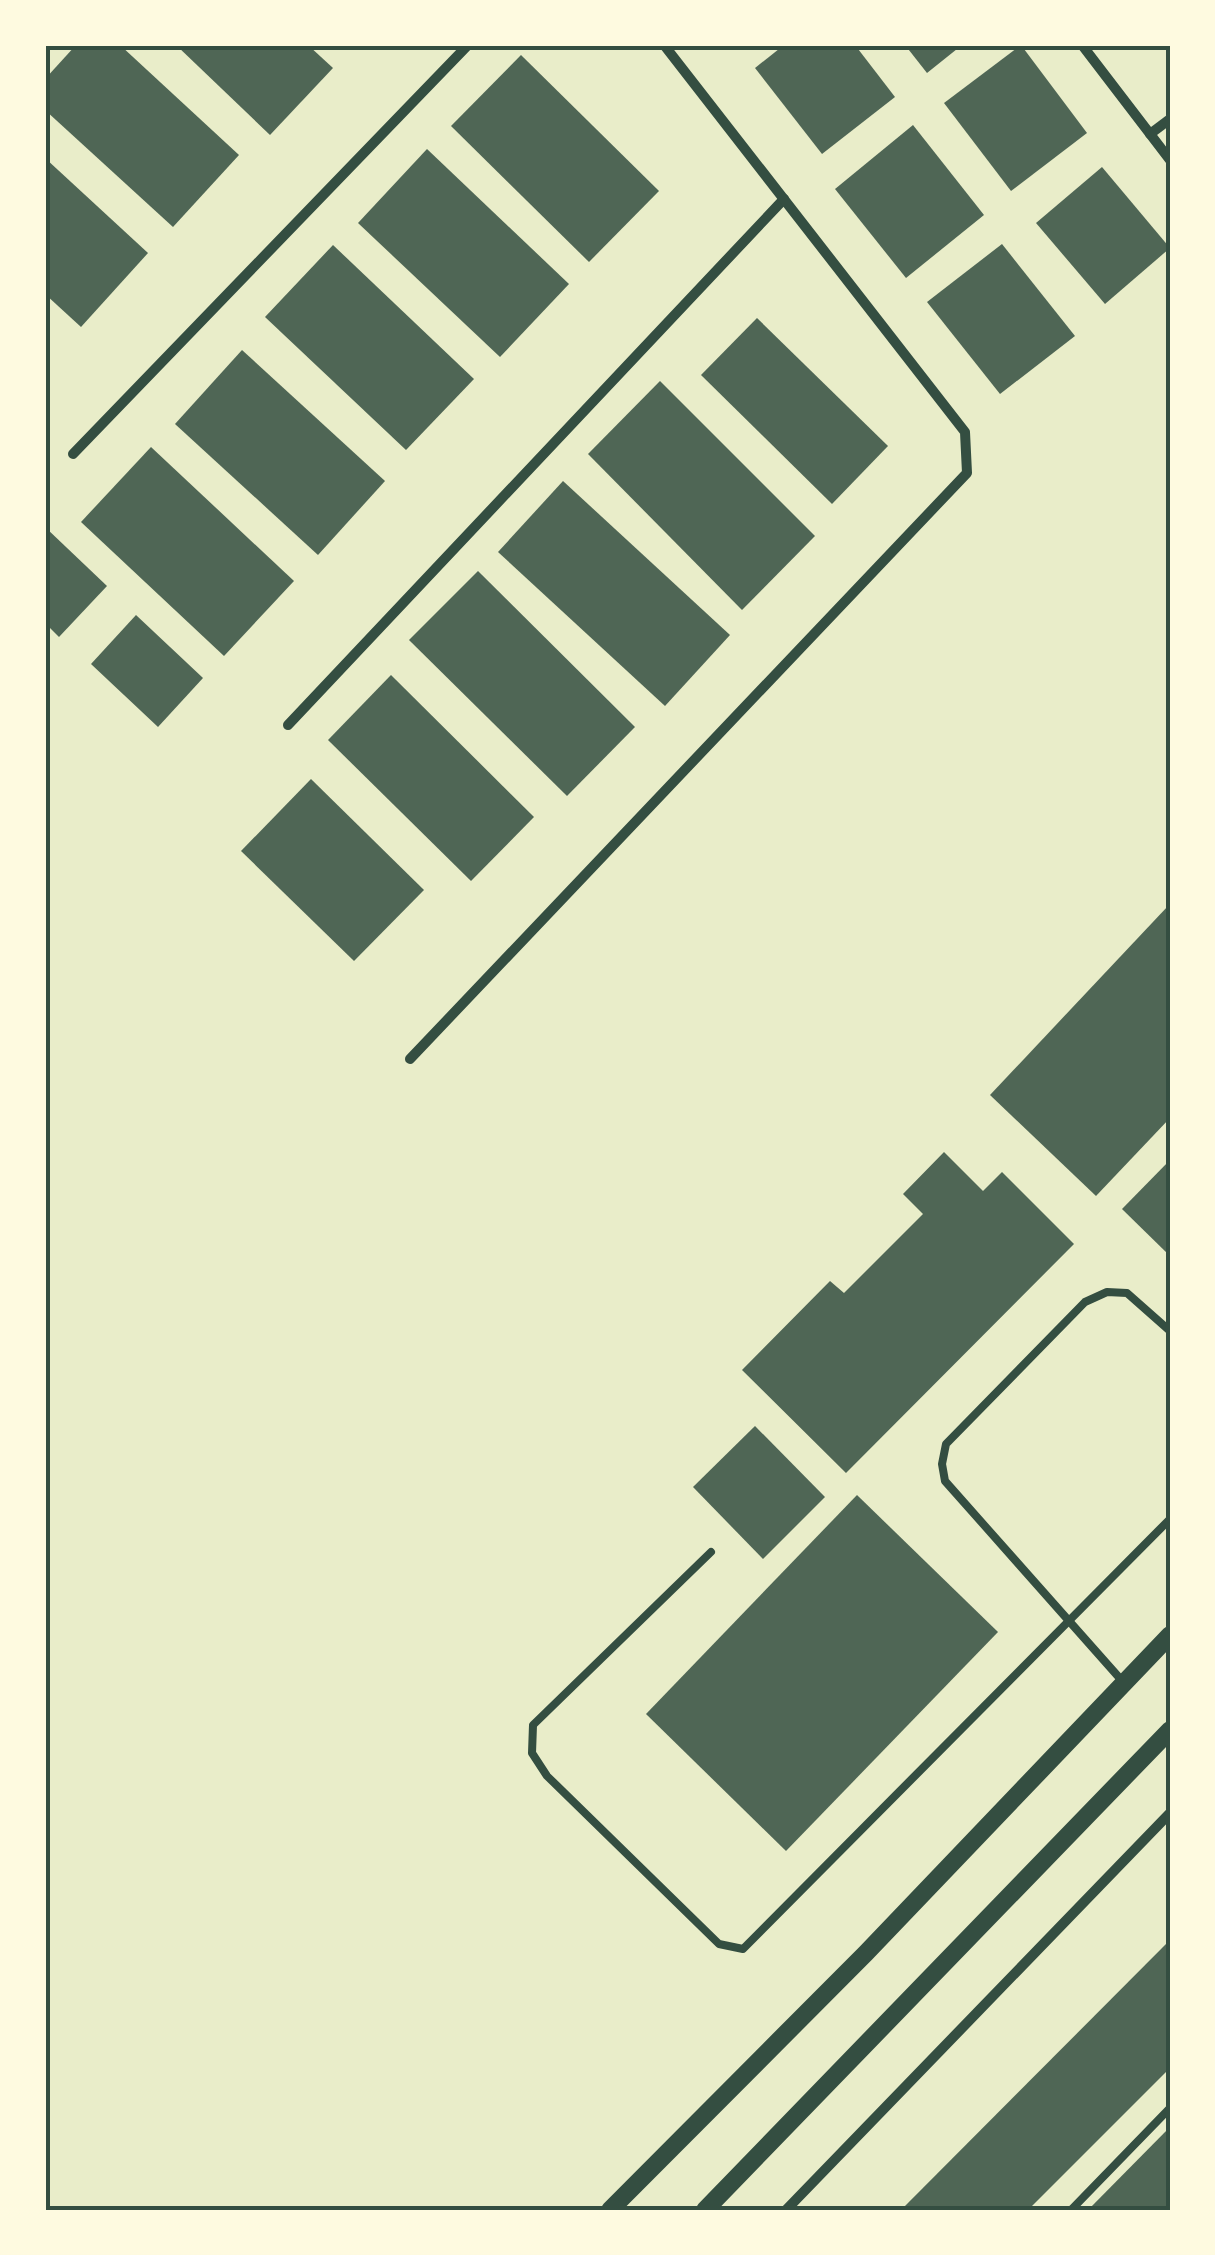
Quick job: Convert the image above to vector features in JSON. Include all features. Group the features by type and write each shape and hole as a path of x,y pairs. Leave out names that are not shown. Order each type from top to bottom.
{"street":[{"path":"72,454 468,45"},
{"path":"410,1059 967,473 965,432 664,45"},
{"path":"1082,45 1170,160"},
{"path":"1150,134 1170,119"},
{"path":"288,725 784,199"},
{"path":"610,2210 866,1953 1170,1634"},
{"path":"704,2210 1170,1730"},
{"path":"786,2210 1169,1817"}],"lane":[{"path":"1124,1682 945,1480 942,1464 946,1444 1085,1302 1107,1292 1127,1292 1170,1331"},
{"path":"711,1552 533,1724 532,1753 547,1776 719,1944 742,1949 1170,1520"},
{"path":"1071,2210 1170,2108"}],"building":[{"path":"76,45 120,45 239,155 173,227 45,110 45,79"},
{"path":"176,45 308,45 333,68 270,135"},
{"path":"784,45 855,45 895,97 822,154 755,68"},
{"path":"905,45 962,45 927,73"},
{"path":"1021,45 1087,133 1011,191 944,103"},
{"path":"521,55 659,191 589,262 451,126"},
{"path":"913,125 984,215 906,278 835,189"},
{"path":"427,149 569,284 500,357 358,223"},
{"path":"45,158 148,253 81,327 45,294"},
{"path":"1102,167 1170,248 1105,304 1036,223"},
{"path":"1002,244 1075,336 1000,394 927,302"},
{"path":"333,245 474,379 406,450 265,317"},
{"path":"757,318 888,446 832,504 701,375"},
{"path":"242,350 385,481 318,555 175,424"},
{"path":"660,381 815,536 742,610 588,454"},
{"path":"151,447 294,581 224,656 81,522"},
{"path":"563,481 730,635 665,706 498,552"},
{"path":"45,527 107,586 59,637 45,623"},
{"path":"478,571 635,727 567,796 409,640"},
{"path":"136,615 203,678 158,727 91,664"},
{"path":"391,675 534,817 471,881 328,740"},
{"path":"311,779 424,890 354,961 241,851"},
{"path":"1168,906 1170,1118 1096,1196 990,1095"},
{"path":"944,1152 983,1191 1002,1172 1074,1244 846,1473 742,1370 830,1281 844,1293 923,1214 903,1194"},
{"path":"1170,1160 1170,1256 1122,1209"},
{"path":"755,1426 825,1497 763,1559 693,1487"},
{"path":"857,1495 998,1632 786,1851 646,1714"},
{"path":"1170,1940 1170,2068 1028,2210 901,2210"},
{"path":"1170,2127 1170,2210 1088,2210"}]}
